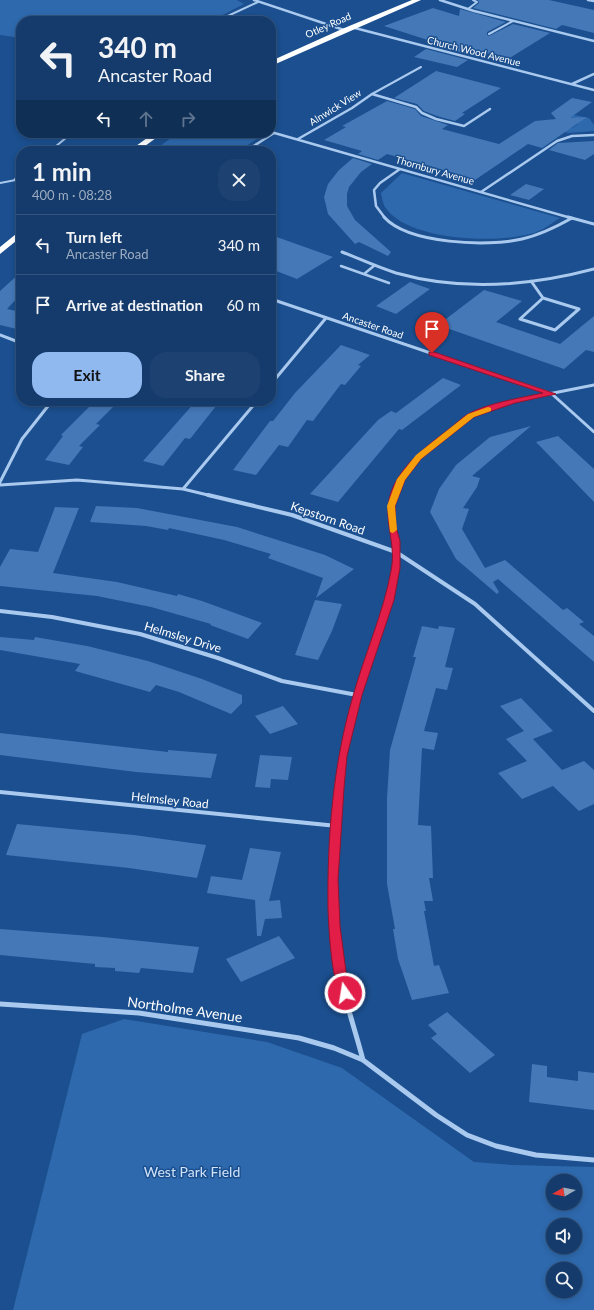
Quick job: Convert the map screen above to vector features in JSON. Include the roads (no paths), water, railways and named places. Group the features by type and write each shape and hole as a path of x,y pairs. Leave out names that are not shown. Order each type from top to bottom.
{"highway":[{"name":"Otley Road","path":"276,62 347,28 418,0"},
{"path":"140,146 152,138"},
{"path":"0,251 16,237"}],"street":[{"name":"Church Wood Avenue","path":"254,0 347,28 594,90"},
{"path":"440,0 513,21 594,40"},
{"path":"588,0 594,2"},
{"path":"572,84 594,74"},
{"name":"Alnwick View","path":"298,139 352,108 372,94 416,107 422,112 436,119 464,126 490,109"},
{"name":"Thornbury Avenue","path":"276,134 594,224"},
{"path":"481,192 557,141 572,136 594,135"},
{"path":"253,146 265,138"},
{"path":"400,169 380,183 374,190 374,200 377,208 385,218 416,234 445,241 489,243 514,241 553,230 572,218"},
{"path":"342,252 415,278 450,282 488,284 531,281 566,276 594,269"},
{"path":"531,281 543,298 579,309 555,330 520,319 543,298"},
{"name":"Ancaster Road","path":"276,300 552,394 594,432"},
{"path":"276,378 326,318"},
{"path":"0,335 16,341"},
{"path":"363,1060 341,979 334,926 333,880 342,756 358,695 390,600 396,568 396,541 392,527 391,506 401,479 418,457 471,416 513,401 594,385"},
{"path":"0,482 14,451 37,416 47,406"},
{"path":"183,489 253,406"},
{"name":"Kepstorn Road","path":"0,485 77,480 183,489 292,515 396,552 476,604 594,712"},
{"name":"Helmsley Drive","path":"0,611 52,617 140,634 218,658 282,681 358,695"},
{"name":"Helmsley Road","path":"0,792 337,826"},
{"name":"Northolme Avenue","path":"0,1004 139,1013 299,1038 334,1048 363,1060 436,1115 467,1135 496,1146 536,1155 594,1160"}],"lane":[{"path":"468,9 475,4 476,2 473,0"},
{"path":"228,16 258,2"},
{"path":"489,34 513,21"},
{"path":"372,94 421,67"},
{"path":"56,146 66,138"},
{"path":"12,181 16,178"},
{"path":"0,182 16,180"},
{"path":"364,274 375,265"},
{"path":"341,266 389,283"}],"park label":[{"name":"West Park Field","path":"192,1171"}]}
